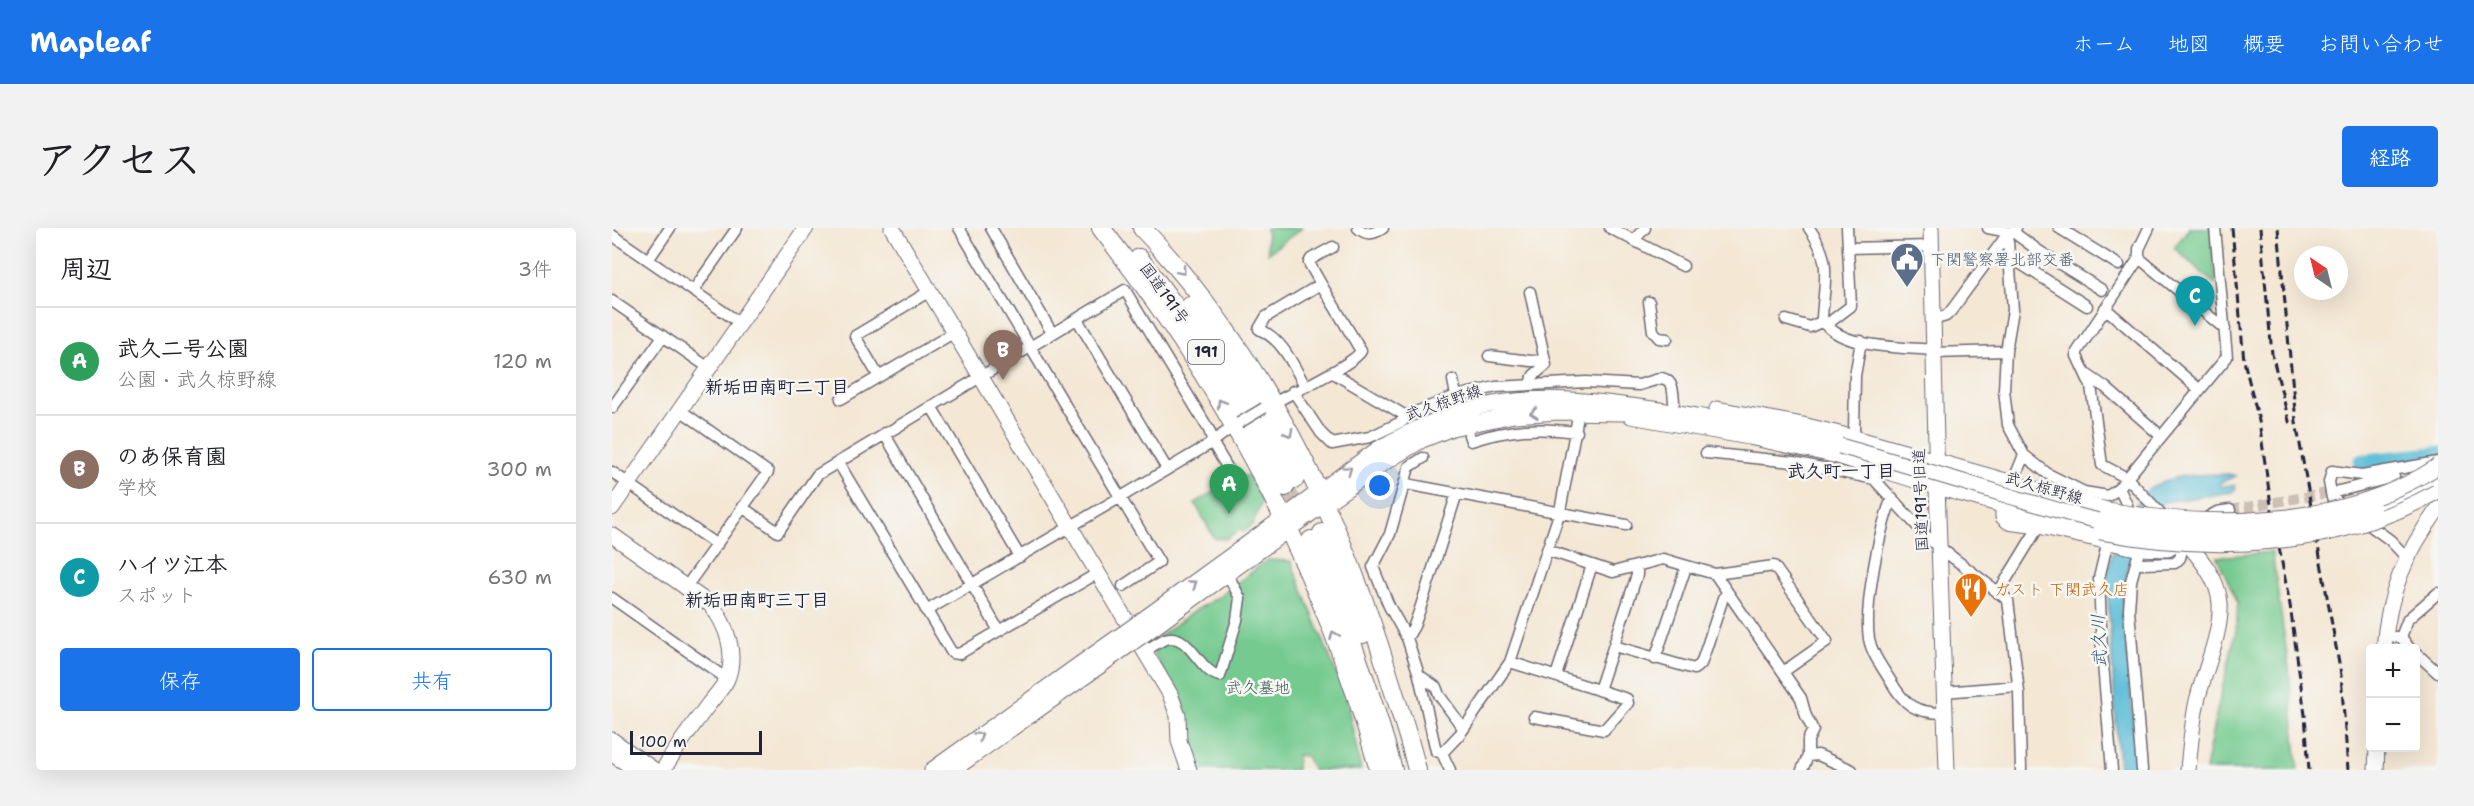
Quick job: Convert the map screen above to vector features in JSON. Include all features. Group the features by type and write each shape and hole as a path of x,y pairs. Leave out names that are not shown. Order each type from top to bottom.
{"highway":[{"path":"1101,228 1155,301 1237,424 1287,524 1356,690 1379,770"},
{"name":"国道191号","path":"1113,228 1167,294 1290,484 1231,366 1177,288 1130,228"},
{"path":"1143,228 1191,282 1224,325 1322,497 1370,616 1417,770"},
{"path":"1393,770 1381,726 1316,536 1358,620 1407,770"}],"main road":[{"path":"612,508 806,228"},
{"path":"892,228 1174,705 1179,741 1189,770"},
{"name":"国道191号旧道","path":"1931,228 1947,770"},
{"path":"1528,392 1674,402 1803,425 1885,446 2107,510 2190,521 2250,520 2287,516 2362,500 2403,484 2438,465"},
{"name":"武久椋野線","path":"1287,524 1378,449 1416,428 1528,392 1711,418 1840,446 2063,512 2147,529 2208,533 2275,530 2342,517 2402,498 2438,479"},
{"name":"武久椋野線","path":"1322,497 1404,450 1452,428 1523,414 1580,411 1711,418"},
{"path":"1613,413 1749,437 1838,456 1876,474 2003,506 2108,540 2138,553 2168,549 2184,539 2205,567 2220,602 2219,624 2197,702 2188,770"},
{"path":"1876,474 1885,446"},
{"name":"武久椋野線","path":"2373,507 2438,472"},
{"path":"2003,506 2003,517 2009,522 2108,540 2192,544 2262,542 2341,529 2389,514 2438,491"},
{"path":"2385,642 2388,610 2406,557 2438,509"},
{"path":"1149,623 1228,575 1287,524"},
{"path":"932,770 1083,670 1287,524"},
{"path":"612,535 711,605 722,620 728,634 730,649 727,679 676,748 663,770"},
{"path":"953,770 1083,670"},
{"path":"612,740 654,770"},
{"path":"2376,770 2377,752"},
{"path":"612,754 637,770"}],"street":[{"path":"648,260 670,228"},
{"path":"693,291 737,228"},
{"path":"959,228 1159,562 1123,586"},
{"path":"991,228 1052,333"},
{"path":"1358,228 1371,234 1383,228"},
{"path":"1610,228 1683,266"},
{"path":"1634,240 1645,228"},
{"path":"1809,228 1823,251 1826,262 1824,323 1836,335 1878,345 1933,351 2006,351"},
{"path":"1786,320 1810,327 1824,323 1851,306 1847,228"},
{"path":"1988,228 2011,232 2039,252 2102,290"},
{"path":"2059,228 2119,265"},
{"path":"2149,228 2139,249 2139,258 2077,351 2078,360 2091,387 2102,465 2127,478 2184,539 2207,516 2230,510"},
{"path":"2011,232 2008,241 2013,310 2006,351 2004,390 2006,417 2012,436 2024,454 2048,474 2084,492 2108,496 2119,488 2227,357 2215,228"},
{"path":"1934,320 1946,316 1951,311 2011,232"},
{"path":"612,235 740,323"},
{"path":"1848,248 1932,246"},
{"path":"926,611 1167,470 1269,405 1324,375 1333,373 1359,356 1361,351 1309,264 1311,259 1333,247"},
{"path":"2010,257 2087,306"},
{"path":"2139,258 2224,329"},
{"path":"1305,386 1279,341 1258,329 1266,317 1321,284"},
{"path":"742,507 778,532 816,475 1125,290 1214,440 1215,447 1234,480"},
{"path":"879,377 855,336 930,291"},
{"path":"1528,392 1534,375 1546,365 1530,292"},
{"path":"1649,302 1653,331 1659,338 1667,339"},
{"path":"614,306 709,368"},
{"path":"2105,308 2200,390"},
{"path":"1077,319 1167,470"},
{"path":"841,399 955,332"},
{"path":"612,408 663,336"},
{"path":"1854,432 1855,376 1861,341"},
{"path":"1489,356 1531,361 1544,360"},
{"path":"1333,373 1406,416"},
{"path":"2086,374 2105,387 2161,436"},
{"path":"1293,391 1321,433 1332,444 1370,436 1403,421 1406,416 1496,387 1528,392 1586,382 1639,385 1662,378 1669,381 1672,386 1674,402"},
{"path":"1453,380 1457,398"},
{"path":"931,406 1020,557"},
{"path":"681,410 768,472 691,580"},
{"path":"1442,753 1454,742 1510,662 1560,511 1580,411"},
{"path":"1468,435 1471,441 1497,433 1529,428 1577,432"},
{"path":"884,434 999,631"},
{"path":"1706,453 1876,474 1892,498 1940,548 2008,600 2018,686 2021,770"},
{"path":"2012,484 2024,454"},
{"path":"1423,458 1409,467 1390,534 1373,567 1389,606 1407,638 1419,675 1436,751 1442,753 1450,770"},
{"path":"838,462 952,653 959,654 1098,573"},
{"path":"2406,557 2390,540 2332,498 2329,482 2332,471 2362,475 2438,465"},
{"path":"2339,491 2438,465"},
{"path":"612,472 717,545"},
{"path":"1990,477 2001,496 2003,506"},
{"path":"1406,484 1626,525"},
{"path":"2112,770 2099,578 2108,540 2127,510 2126,501 2119,488"},
{"path":"1407,638 1420,609 1457,493"},
{"path":"1892,498 1873,583 1869,639 1875,655 1904,702 1928,711 1945,713"},
{"path":"1998,593 2039,526"},
{"path":"1547,550 1613,572 1663,558 1686,567 1714,573 1774,566 1827,641 1783,672"},
{"path":"2138,553 2133,567 2129,610 2142,770"},
{"path":"1556,676 1592,565"},
{"path":"1599,690 1637,575 1637,566"},
{"path":"1655,659 1686,567"},
{"path":"1714,573 1801,698 1813,730 1808,740 1808,756 1802,770"},
{"path":"1144,652 1165,639 1176,639 1185,643 1212,675 1221,676 1237,620 1240,598 1228,575"},
{"path":"2401,638 2408,619 2438,593"},
{"path":"1614,646 1694,669 1701,664 1723,598 1728,594"},
{"path":"612,598 727,679"},
{"path":"2385,642 2401,638"},
{"path":"2401,638 2406,644"},
{"path":"2420,657 2438,673"},
{"path":"1510,662 1627,699 1628,702 1604,730 1534,717"},
{"path":"1419,675 1436,687 1439,695 1463,728"},
{"path":"1944,692 2018,686"},
{"path":"1808,756 1818,755 1852,770"}],"green space":[{"path":"1266,228 1302,228 1268,253"},
{"path":"2189,228 2211,228 2216,285 2174,248"},
{"path":"1248,475 1262,501 1253,524 1244,532 1241,529 1226,539 1214,538 1195,503 1234,480"},
{"path":"2272,552 2289,669 2298,770 2205,770 2236,631 2238,603 2217,557"},
{"name":"武久墓地","path":"1267,560 1291,561 1346,697 1361,770 1313,770 1306,756 1297,755 1297,770 1194,770 1185,736 1181,699 1154,655 1159,637 1220,596"}],"water":[{"path":"2228,474 2236,476 2219,483 2221,486 2235,485 2236,488 2232,492 2164,502 2155,510 2128,567 2123,598 2137,770 2119,770 2108,587 2113,554 2130,515 2144,494 2151,488 2178,477"}],"waterway":[{"name":"武久川","path":"2361,462 2438,454"}],"tunnel":[{"path":"1285,487 1311,539"},
{"path":"2230,510 2339,491"}],"railway":[{"path":"2232,228 2244,361 2259,421 2271,505 2290,605 2305,715 2309,770"},
{"path":"2260,228 2272,354 2290,425"},
{"path":"2278,228 2296,422 2341,675 2348,770"}],"place":[{"name":"下関警察署北部交番","path":"1907,288"},
{"name":"ハイツ江本","path":"2195,326"},
{"name":"のあ保育園","path":"1003,380"},
{"name":"武久二号公園","path":"1229,514"},
{"name":"ガスト 下関武久店","path":"1971,618"}],"district":[{"name":"新垢田南町二丁目","path":"777,387"},
{"name":"武久町一丁目","path":"1841,471"},
{"name":"新垢田南町三丁目","path":"757,600"}]}
